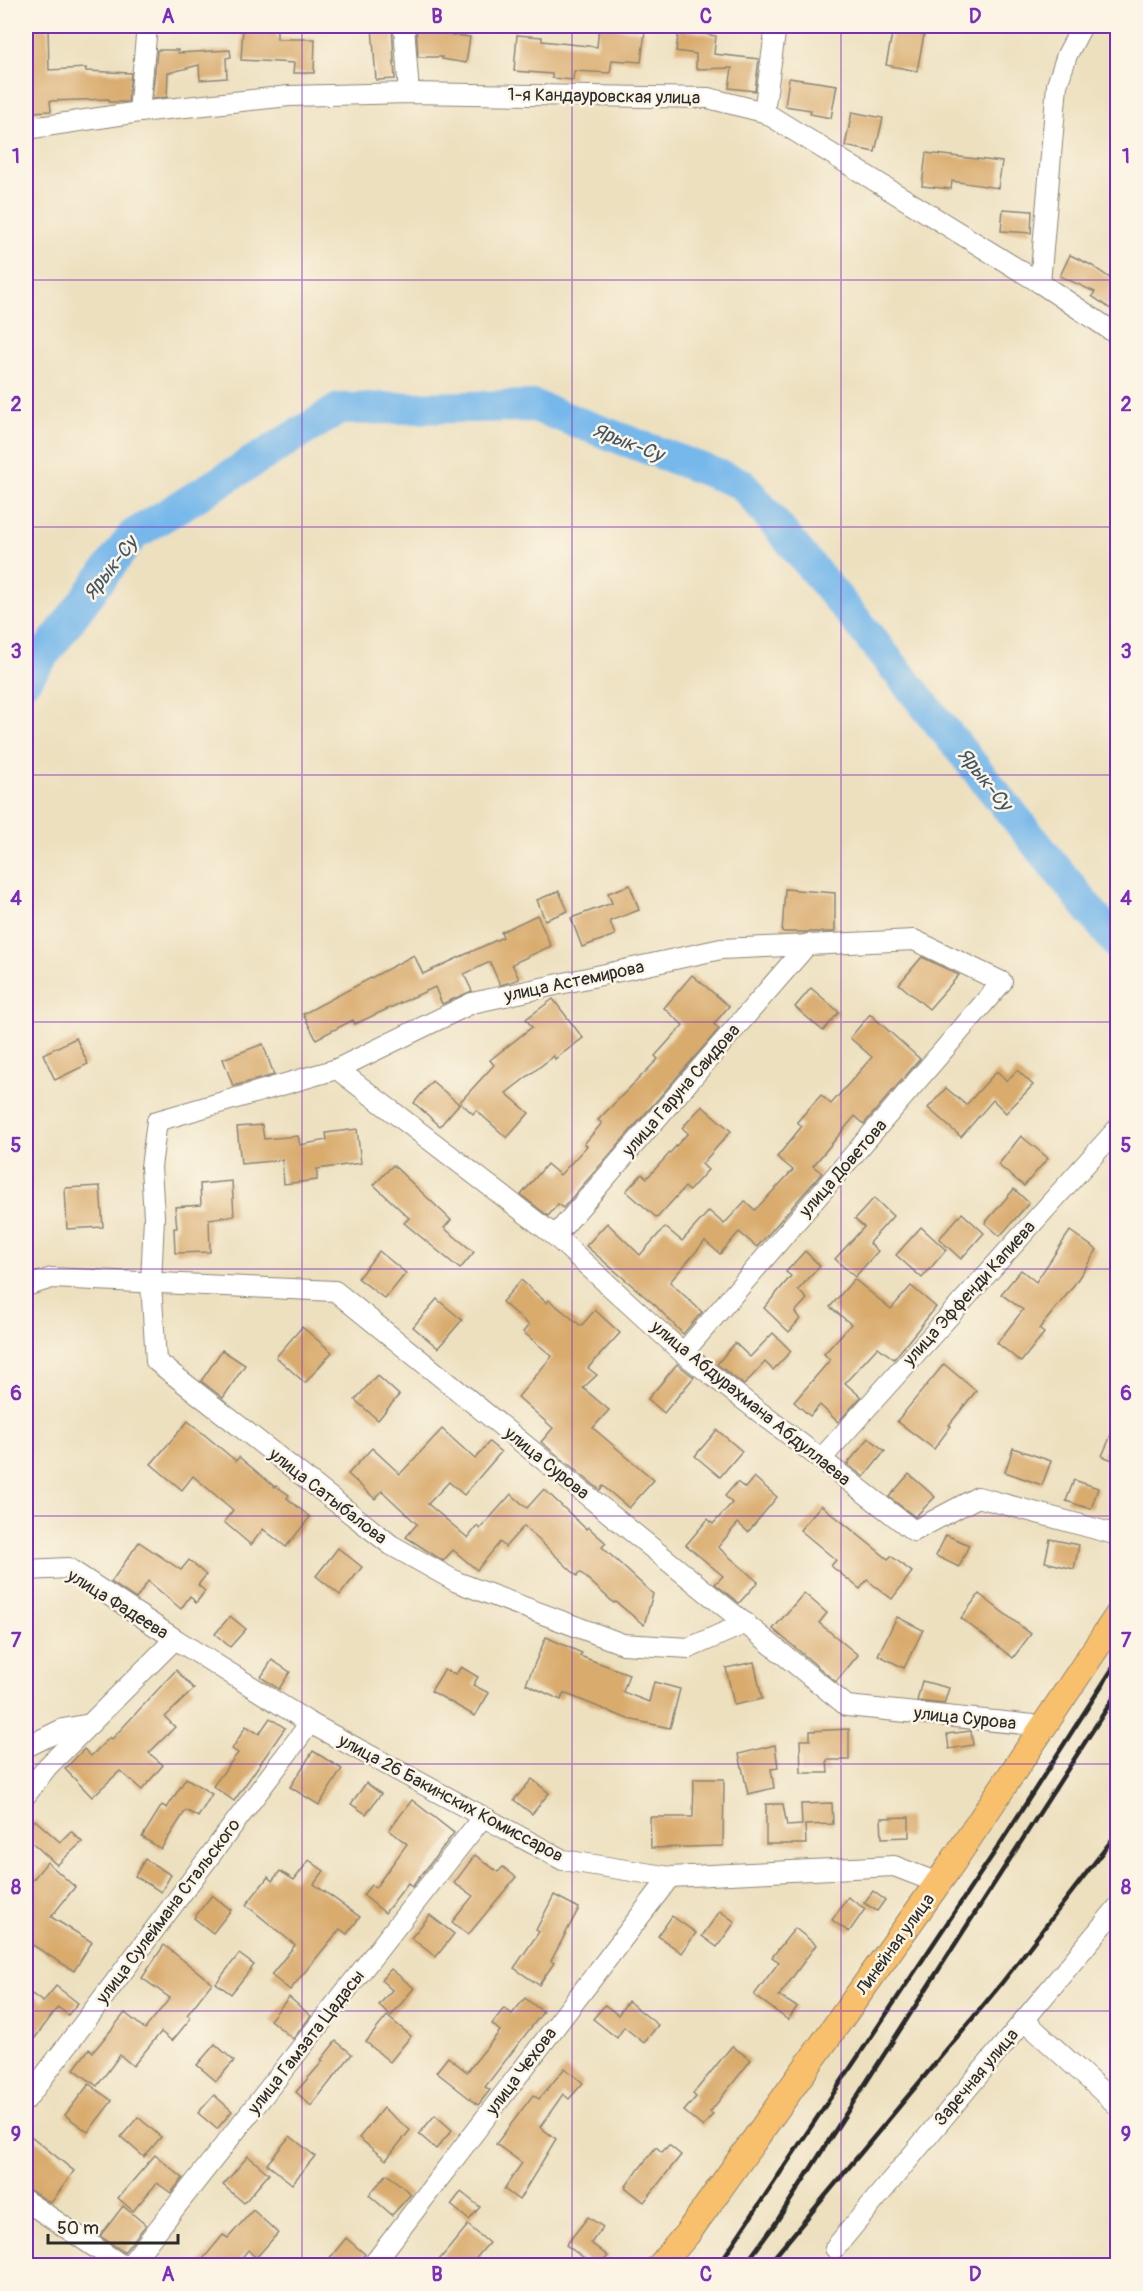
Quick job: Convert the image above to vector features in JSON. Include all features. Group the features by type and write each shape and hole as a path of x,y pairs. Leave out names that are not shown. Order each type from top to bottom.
{"main road":[{"name":"Линейная улица","path":"660,2265 687,2234 938,1883 1118,1615"}],"street":[{"path":"139,112 147,26"},
{"path":"404,26 409,93"},
{"path":"764,112 776,26"},
{"path":"1040,283 1057,85 1067,55 1082,26"},
{"name":"1-я Кандауровская улица","path":"26,129 139,112 289,96 409,93 708,98 764,112 1040,283 1118,335"},
{"name":"улица Астемирова","path":"157,1121 337,1069 472,1003 721,949 914,940 1002,982"},
{"name":"улица Гаруна Саидова","path":"555,1236 808,944"},
{"name":"улица Доветова","path":"683,1353 1002,982"},
{"name":"улица Абдурахмана Абдуллаева","path":"337,1069 555,1236 683,1353 914,1531 978,1497 1118,1535"},
{"name":"улица Сатыбалова","path":"157,1121 151,1167 154,1216 151,1282 156,1361 391,1545 457,1582 623,1644 689,1648 746,1623"},
{"name":"улица Эффенди Капиева","path":"821,1459 1118,1128"},
{"name":"улица Сурова","path":"26,1286 52,1278 335,1291 847,1706 1044,1726"},
{"name":"улица Фадеева","path":"26,1570 68,1568 175,1640"},
{"path":"26,1795 47,1767 175,1640"},
{"name":"улица 26 Бакинских Комиссаров","path":"175,1640 310,1723 563,1860 670,1877 894,1866 938,1883"},
{"name":"улица Сулеймана Стальского","path":"26,2100 310,1723"},
{"path":"26,1747 63,1729 90,1724"},
{"name":"улица Гамзата Цадасы","path":"129,2265 482,1818"},
{"name":"улица Чехова","path":"372,2265 670,1877"},
{"name":"Заречная улица","path":"835,2248 1118,1907"},
{"path":"1024,2020 1118,2106"},
{"path":"26,2201 123,2265"}],"building":[{"path":"243,26 277,27 277,39 315,39 314,73 293,73 294,63 241,60"},
{"path":"392,26 395,79 376,80 372,27"},
{"path":"416,26 436,26 436,33 470,37 466,63 442,59 442,57 418,57"},
{"path":"599,26 645,32 641,62 612,60 610,73 574,71 573,80 552,78 552,74 514,71 517,35 542,37 542,41 597,47"},
{"path":"48,27 49,70 86,68 86,71 131,73 128,102 109,102 109,99 50,101 51,111 31,112 26,28"},
{"path":"679,29 716,36 714,54 759,59 755,91 729,88 732,68 696,69 696,54 676,51"},
{"path":"893,29 924,35 917,71 886,65"},
{"path":"157,50 178,50 178,53 230,50 231,57 226,58 227,78 200,80 199,65 168,73 167,97 152,99"},
{"path":"789,78 837,85 831,118 810,114 811,110 785,106"},
{"path":"852,112 883,118 875,152 845,146"},
{"path":"926,153 1002,162 998,188 952,181 951,189 922,186"},
{"path":"1003,209 1032,211 1031,233 1001,231"},
{"path":"1070,255 1091,265 1118,284 1118,314 1092,296 1095,292 1060,276"},
{"path":"630,885 639,910 610,921 615,935 582,947 571,918 612,903 608,893"},
{"path":"785,889 835,893 835,932 782,932"},
{"path":"559,891 568,911 545,920 537,900"},
{"path":"537,915 551,946 512,964 519,979 500,985 490,962 464,974 472,991 442,1004 435,987 355,1024 353,1020 316,1039 303,1014 414,955 423,974 503,937 501,932"},
{"path":"922,957 959,975 929,1009 899,984"},
{"path":"692,975 729,1006 714,1024 719,1029 563,1208 558,1204 548,1216 521,1195 547,1164 560,1175 587,1146 584,1144 602,1123 598,1120 658,1059 655,1056 683,1025 664,1008"},
{"path":"811,988 839,1012 823,1031 795,1007"},
{"path":"553,999 583,1038 555,1059 554,1056 506,1093 529,1113 507,1138 476,1110 473,1114 460,1102 494,1065 490,1060 532,1027 526,1019"},
{"path":"870,1014 920,1059 864,1124 855,1116 813,1166 822,1173 757,1247 739,1232 720,1254 705,1241 670,1282 702,1312 683,1334 656,1306 586,1246 607,1223 640,1255 665,1227 682,1241 709,1211 724,1224 745,1201 755,1210 793,1170 777,1157 802,1126 797,1122 821,1095 831,1104 872,1057 850,1038"},
{"path":"76,1038 88,1064 55,1080 43,1054"},
{"path":"263,1044 274,1075 233,1086 223,1059"},
{"path":"1017,1070 1033,1085 1006,1113 993,1100 961,1137 928,1108 946,1088 966,1105 997,1071 1007,1081"},
{"path":"432,1081 459,1104 440,1126 414,1103"},
{"path":"702,1106 731,1131 702,1164 708,1170 689,1191 685,1187 657,1218 626,1191 642,1174 647,1178 688,1133 682,1128"},
{"path":"262,1125 264,1139 298,1136 300,1145 327,1140 326,1133 357,1129 361,1163 317,1169 317,1180 284,1184 282,1160 241,1164 237,1127"},
{"path":"1021,1136 1048,1158 1024,1186 998,1165"},
{"path":"393,1165 451,1220 444,1228 474,1252 460,1269 404,1223 409,1218 374,1185"},
{"path":"232,1181 234,1216 209,1219 210,1252 175,1253 174,1228 177,1228 175,1207 201,1205 200,1184"},
{"path":"100,1186 103,1227 67,1229 65,1188"},
{"path":"1014,1189 1029,1203 1000,1236 985,1223"},
{"path":"874,1198 893,1216 869,1243 878,1251 855,1277 835,1259 864,1227 855,1219"},
{"path":"962,1213 984,1233 961,1259 939,1239"},
{"path":"921,1227 946,1250 922,1278 896,1255"},
{"path":"1070,1231 1097,1250 1072,1288 1039,1329 1044,1333 1021,1362 997,1343 1023,1310 1001,1294 1021,1270 1036,1282"},
{"path":"379,1251 406,1273 385,1299 358,1278"},
{"path":"805,1251 820,1266 798,1290 807,1299 795,1312 800,1319 789,1332 764,1308 791,1276 786,1272"},
{"path":"854,1279 891,1309 911,1286 936,1307 894,1359 878,1347 845,1383 861,1397 838,1422 820,1405 810,1416 794,1402 830,1360 824,1354 851,1324 830,1307"},
{"path":"521,1280 547,1303 549,1300 581,1326 595,1310 620,1333 588,1368 597,1375 583,1388 609,1410 593,1428 654,1480 629,1508 603,1486 600,1490 541,1442 553,1428 518,1397 552,1356 523,1332 529,1325 502,1302"},
{"path":"437,1299 462,1320 438,1348 413,1327"},
{"path":"302,1327 332,1352 305,1383 276,1357"},
{"path":"773,1333 791,1351 773,1370 765,1362 744,1385 717,1364 735,1343 750,1357"},
{"path":"222,1350 245,1365 223,1398 201,1381"},
{"path":"677,1364 694,1377 664,1413 648,1399"},
{"path":"944,1364 976,1391 949,1425 951,1426 934,1449 897,1421"},
{"path":"377,1375 399,1395 378,1420 355,1400"},
{"path":"1118,1419 1118,1462 1102,1456"},
{"path":"188,1421 236,1461 239,1457 275,1487 289,1495 287,1498 310,1517 286,1547 263,1529 251,1545 224,1522 233,1510 193,1476 182,1490 151,1464"},
{"path":"442,1429 475,1459 489,1442 501,1452 464,1495 449,1482 428,1504 468,1538 477,1526 480,1529 511,1494 527,1508 544,1489 586,1529 588,1527 606,1543 602,1547 653,1594 644,1625 616,1602 614,1603 580,1572 577,1576 524,1526 505,1547 500,1542 477,1570 453,1550 443,1561 406,1537 417,1524 382,1491 375,1499 348,1474 372,1448 400,1474"},
{"path":"717,1430 742,1451 720,1477 695,1456"},
{"path":"869,1438 885,1451 864,1477 847,1464"},
{"path":"1013,1448 1051,1461 1042,1485 1005,1472"},
{"path":"909,1474 935,1497 915,1517 889,1497"},
{"path":"754,1477 777,1497 748,1532 738,1523 718,1547 758,1582 739,1603 715,1584 723,1576 686,1545 708,1519 713,1524 732,1503 725,1496 737,1482 745,1488"},
{"path":"1074,1480 1098,1488 1091,1509 1066,1501"},
{"path":"821,1505 888,1559 891,1556 912,1572 892,1599 867,1580 860,1589 831,1566 836,1560 800,1530"},
{"path":"946,1535 969,1545 959,1567 936,1556"},
{"path":"1050,1539 1079,1545 1074,1569 1045,1562"},
{"path":"139,1542 181,1570 189,1560 206,1575 198,1585 205,1591 196,1603 190,1596 181,1609 148,1581 136,1599 111,1582"},
{"path":"338,1548 362,1567 340,1595 316,1576"},
{"path":"804,1593 827,1613 819,1623 858,1655 836,1682 773,1629"},
{"path":"979,1594 1031,1634 1013,1658 961,1618"},
{"path":"230,1616 246,1629 230,1647 215,1634"},
{"path":"897,1617 923,1630 904,1668 878,1655"},
{"path":"546,1637 582,1653 580,1656 629,1674 623,1692 649,1702 654,1682 680,1689 670,1728 628,1719 564,1693 561,1700 526,1684"},
{"path":"272,1660 290,1672 279,1689 261,1677"},
{"path":"754,1662 762,1699 734,1705 726,1668"},
{"path":"461,1667 478,1677 473,1685 489,1693 475,1716 431,1691 444,1670 456,1674"},
{"path":"176,1670 194,1689 165,1717 175,1727 149,1753 163,1765 142,1790 120,1771 92,1797 65,1769 84,1749 91,1756 110,1737 112,1739"},
{"path":"922,1681 949,1688 944,1704 917,1701"},
{"path":"270,1718 285,1728 234,1801 213,1786 238,1753 232,1749 246,1726 259,1734"},
{"path":"849,1729 849,1760 827,1760 828,1773 801,1773 800,1740 810,1740 810,1731"},
{"path":"971,1731 973,1745 949,1749 947,1734"},
{"path":"775,1745 778,1768 771,1769 774,1788 748,1794 739,1754"},
{"path":"313,1751 342,1769 319,1805 290,1787"},
{"path":"186,1778 212,1794 198,1817 186,1810 161,1849 142,1837 162,1805 167,1808"},
{"path":"532,1779 549,1793 532,1814 514,1800"},
{"path":"694,1779 724,1779 723,1846 651,1848 650,1817 693,1817"},
{"path":"366,1783 381,1794 366,1814 351,1804"},
{"path":"412,1800 454,1833 412,1887 408,1883 385,1913 363,1895 371,1885 375,1888 407,1844 389,1830"},
{"path":"832,1803 833,1824 805,1825 806,1844 766,1844 766,1804 783,1804 787,1826 802,1825 801,1804"},
{"path":"909,1817 909,1837 882,1838 881,1818"},
{"path":"35,1820 60,1842 71,1831 82,1842 57,1865 26,1837 26,1830"},
{"path":"475,1855 498,1872 503,1867 516,1877 468,1935 452,1922 473,1896 454,1883"},
{"path":"145,1859 171,1875 161,1892 135,1876"},
{"path":"309,1860 324,1871 314,1884 360,1917 347,1934 340,1929 290,1990 271,1975 295,1945 246,1905 268,1877 272,1881 280,1871 294,1880"},
{"path":"47,1862 75,1887 51,1917 92,1942 74,1971 26,1941 26,1904 32,1896 26,1888"},
{"path":"873,1891 885,1900 877,1911 864,1903"},
{"path":"212,1895 231,1910 213,1933 194,1918"},
{"path":"554,1895 579,1908 551,1961 554,1963 539,1985 514,1968 539,1932 536,1930"},
{"path":"848,1897 865,1909 849,1932 832,1920"},
{"path":"720,1911 735,1922 717,1947 702,1936"},
{"path":"430,1915 454,1934 436,1957 411,1938"},
{"path":"672,1916 696,1933 682,1953 658,1936"},
{"path":"795,1928 816,1945 779,1996 797,2007 788,2020 754,1995 779,1962 772,1957"},
{"path":"164,1945 212,1983 187,2015 191,2018 172,2041 161,2032 133,2066 120,2055 97,2086 74,2069 89,2049 93,2052 125,2013 145,2029 170,1998 142,1978"},
{"path":"239,1954 254,1965 231,1994 216,1983"},
{"path":"391,1969 414,1988 391,2016 379,2005 392,1990 381,1980"},
{"path":"56,1986 78,2003 68,2015 58,2007 26,2050 26,2003 32,1994 43,2002"},
{"path":"289,1997 311,2016 293,2039 270,2020"},
{"path":"525,1998 543,2012 485,2087 490,2090 478,2105 436,2072 448,2057 467,2072 500,2031 492,2024 504,2008 512,2014"},
{"path":"628,2001 658,2025 644,2043 624,2027 617,2038 593,2019 605,2005 618,2015"},
{"path":"387,2016 411,2036 390,2062 366,2042"},
{"path":"336,2041 352,2054 311,2106 296,2092 323,2061 321,2060"},
{"path":"215,2044 234,2061 216,2081 197,2065"},
{"path":"732,2046 751,2060 710,2112 713,2114 703,2127 684,2111 696,2097 693,2094"},
{"path":"565,2068 583,2083 569,2099 563,2094 540,2127 556,2139 519,2200 504,2189 522,2163 496,2144 533,2095 539,2099"},
{"path":"89,2084 112,2101 88,2132 65,2115"},
{"path":"214,2095 232,2111 217,2129 198,2113"},
{"path":"383,2108 410,2130 386,2160 359,2138"},
{"path":"435,2115 452,2130 436,2149 419,2134"},
{"path":"138,2117 161,2137 144,2157 121,2137"},
{"path":"26,2132 74,2171 51,2203 26,2188"},
{"path":"290,2136 315,2156 292,2184 267,2164"},
{"path":"669,2145 681,2155 644,2202 625,2187 656,2147 662,2152"},
{"path":"155,2155 183,2178 171,2193 157,2183 133,2211 118,2198"},
{"path":"248,2156 269,2174 244,2203 223,2185"},
{"path":"387,2174 411,2194 392,2215 369,2195"},
{"path":"461,2192 480,2207 469,2220 451,2205"},
{"path":"123,2206 146,2225 124,2252 100,2236"},
{"path":"253,2210 278,2233 256,2258 248,2250 236,2265 198,2265 223,2235 228,2238"},
{"path":"588,2217 603,2227 591,2243 608,2256 600,2265 594,2265 566,2245"},
{"path":"468,2225 489,2243 470,2265 435,2265"},
{"path":"346,2238 365,2254 356,2265 324,2265"}],"waterway":[{"name":"Ярык-Су","path":"26,679 133,535 339,409 534,406 742,484 859,624 1118,945"}],"railway":[{"path":"718,2266 998,1847 1118,1660"},
{"path":"744,2266 775,2224 1118,1691"},
{"path":"767,2266 1001,1984 1118,1832"}]}
